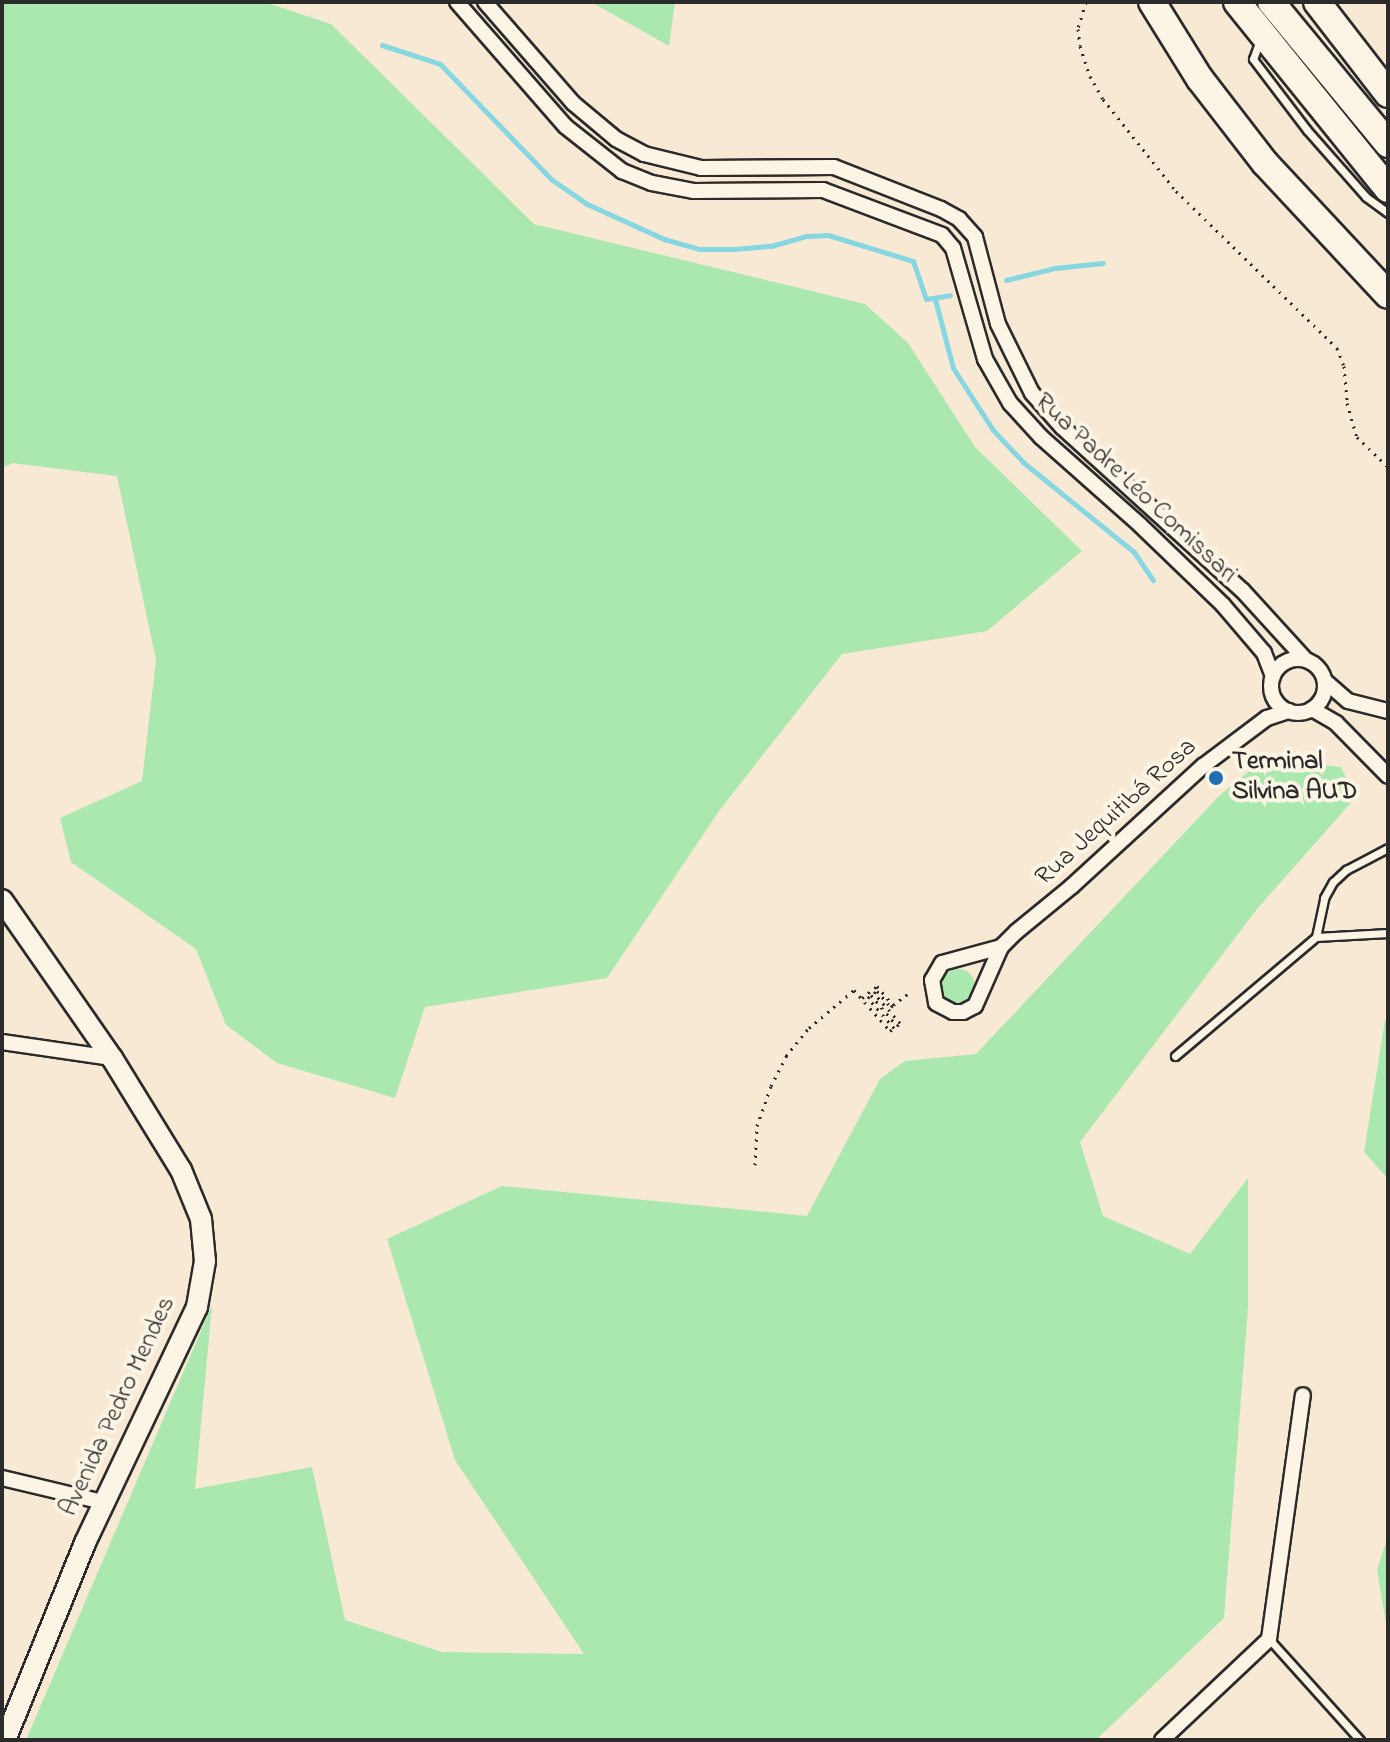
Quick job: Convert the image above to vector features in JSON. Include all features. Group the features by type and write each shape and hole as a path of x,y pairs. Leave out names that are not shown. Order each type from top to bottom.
{"highway":[{"path":"1152,2 1200,79 1265,163 1388,295"},
{"path":"1237,2 1388,189"},
{"path":"1271,2 1388,144"},
{"path":"1317,2 1388,94"}],"street":[{"name":"Rua Padre Léo Comissari","path":"457,2 565,126 622,171 652,183 694,191 823,190 942,235 955,254 985,359 1010,403 1041,437 1121,507 1223,605 1264,653 1273,676"},
{"name":"Rua Padre Léo Comissari","path":"485,2 573,103 630,147 659,159 701,168 834,167 959,219 975,237 998,324 1032,393 1062,427 1242,590 1305,659"},
{"path":"1267,718 1275,699 1273,676 1286,662 1305,659 1320,670 1325,681 1348,701 1388,711"},
{"path":"1312,709 1323,697 1325,681"},
{"path":"1275,699 1289,711 1312,709 1336,723 1388,776"},
{"name":"Rua Jequitibá Rosa","path":"1001,947 942,963 932,980 936,1003 953,1012 963,1012 975,1006 1001,947 1203,766 1267,718 1289,711"},
{"name":"Avenida Pedro Mendes","path":"2,900 112,1058 181,1170 201,1219 205,1261 197,1307 103,1502 5,1740"},
{"path":"2,1042 112,1058"},
{"path":"1162,1740 1269,1639 1303,1395"},
{"path":"2,1478 103,1502"}],"lane":[{"path":"1263,35 1252,52 1253,59 1307,130 1366,197 1388,213"},
{"path":"1316,937 1324,898 1333,882 1346,870 1388,848"},
{"path":"1175,1056 1316,937 1388,933"},
{"path":"1269,1639 1360,1740"}],"path":[{"path":"1086,2 1078,29 1090,76 1134,141 1221,239 1337,348 1344,366 1347,403 1357,437 1388,467"},
{"path":"862,998 877,986 893,1005"},
{"path":"755,1165 757,1126 786,1056 809,1028 854,990 890,1031 894,1028 868,998 871,995 897,1026 900,1023 874,993 877,991 891,1007 910,992"}],"green space":[{"path":"2,2 264,2 331,24 534,224 865,304 908,343 975,447 1082,551 987,631 842,654 719,811 607,978 425,1007 395,1098 277,1063 226,1025 196,949 71,862 60,818 142,781 156,660 117,476 13,463 2,468"},
{"path":"591,2 675,2 669,46"},
{"path":"1265,758 1341,767 1356,797 1257,909 1080,1142 1103,1216 1190,1254 1248,1178 1248,1308 1224,1618 1096,1740 26,1740 212,1305 195,1489 312,1467 345,1620 442,1652 584,1654 455,1460 387,1239 502,1186 807,1216 880,1079 905,1061 976,1054 1219,796"},
{"path":"958,969 970,974 975,986 970,998 958,1003 946,998 941,986 946,974"},
{"path":"1388,1019 1388,1179 1364,1152 1385,1020"},
{"path":"1388,1536 1388,1635 1377,1570"}],"waterway":[{"path":"382,45 440,64 551,179 587,204 664,239 700,249 734,249 771,246 807,236 828,235 913,261 926,299 950,295"},
{"path":"1006,280 1055,268 1103,263"},
{"path":"935,299 953,368 993,430 1024,463 1134,552 1153,580"}],"place":[{"name":"Terminal Silvina AUD","path":"1216,778"}]}
